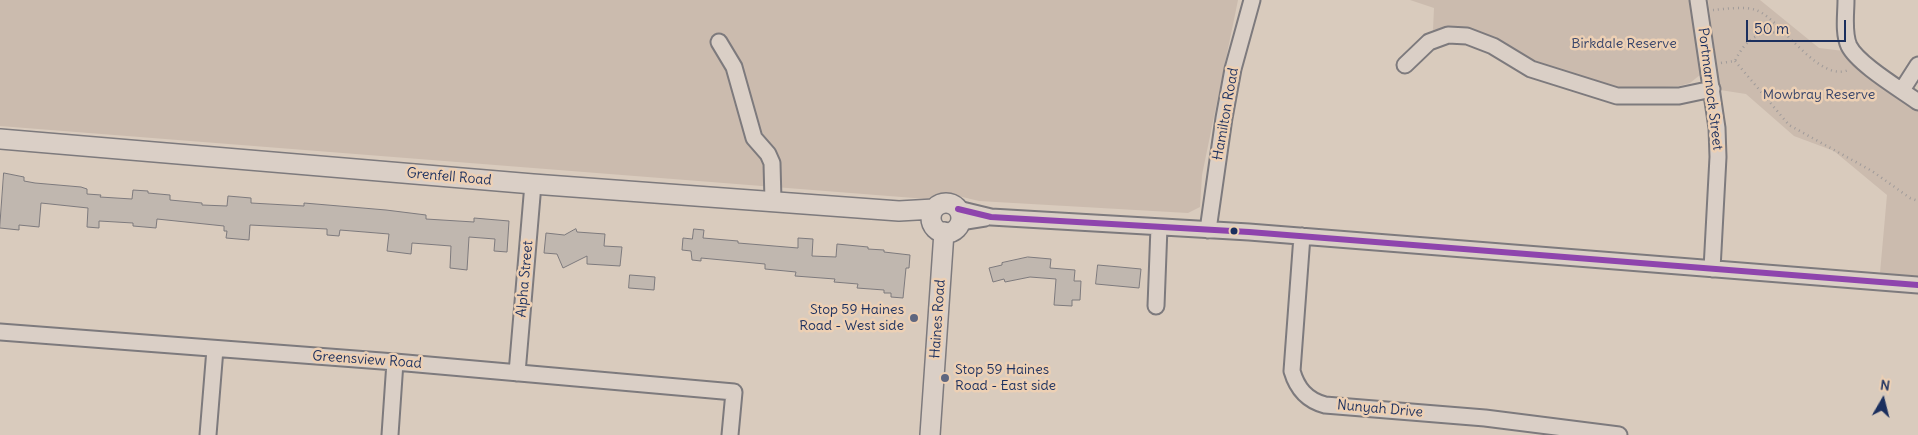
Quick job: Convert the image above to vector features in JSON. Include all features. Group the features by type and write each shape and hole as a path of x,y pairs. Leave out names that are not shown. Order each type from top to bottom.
{"main road":[{"name":"Grenfell Road","path":"0,138 533,184 899,211 946,219"},
{"name":"Haines Road","path":"930,435 946,219"}],"street":[{"name":"Hamilton Road","path":"1208,230 1230,85 1252,0"},
{"name":"Portmarnock Street","path":"1698,0 1712,89 1718,157 1712,268"},
{"path":"1846,0 1848,44 1859,59 1918,102"},
{"path":"1405,65 1429,42 1448,35 1468,36 1493,46 1531,69 1617,96 1679,96 1712,89"},
{"path":"719,42 734,67 754,138 768,154 772,163 773,201"},
{"path":"1902,90 1918,65"},
{"name":"Alpha Street","path":"517,373 533,184"},
{"name":"Grenfell Road","path":"946,219 991,217 1302,236 1918,285"},
{"path":"1156,306 1159,227"},
{"name":"Nunyah Drive","path":"1302,236 1292,370 1297,386 1308,397 1325,405 1485,418 1619,435"},
{"name":"Greensview Road","path":"0,332 395,362 734,392 730,435"},
{"path":"208,435 215,349"},
{"path":"390,435 395,362"}],"path":[{"path":"1715,19 1713,10 1756,10 1766,16 1805,54 1835,71 1845,72 1859,59"},
{"path":"1735,61 1741,48 1752,37 1765,32 1786,35"},
{"path":"1708,65 1735,61"},
{"path":"1735,61 1789,125 1872,170 1910,198 1918,201"}],"green space":[{"path":"0,0 1238,0 1202,175 1200,207 1188,213 979,201 946,193 927,199 0,126"},
{"name":"Birkdale Reserve","path":"1410,0 1692,0 1702,59 1700,75 1690,83 1679,86 1619,90 1533,62 1469,29 1449,26 1433,30 1434,8"},
{"name":"Mowbray Reserve","path":"1708,0 1760,0 1819,48 1844,51 1852,63 1918,108 1918,276 1880,273 1887,195 1834,151 1794,136 1746,94 1720,90"}],"building":[{"path":"4,173 24,177 24,181 35,183 81,187 87,189 87,194 101,195 100,197 132,199 133,190 170,195 170,200 202,203 202,205 227,206 228,196 251,198 251,203 304,206 304,203 386,210 426,215 426,219 474,222 474,218 509,221 507,252 494,251 495,239 469,237 467,270 450,268 451,246 412,243 411,254 387,251 389,234 340,230 339,236 327,235 327,229 250,225 249,240 226,238 227,231 224,231 224,226 157,219 156,228 133,226 133,223 99,221 99,228 87,227 88,208 41,203 39,227 19,225 19,230 0,228"},
{"path":"576,229 577,232 605,234 604,246 622,247 620,266 587,264 587,256 563,268 557,254 544,253 546,233 564,235"},
{"path":"694,229 704,230 703,238 738,241 738,243 798,248 798,238 813,239 812,256 836,257 837,244 868,247 868,249 910,255 909,268 906,268 903,298 891,297 891,293 884,293 884,290 857,288 858,284 834,282 835,279 795,276 796,272 765,269 765,264 701,258 701,261 692,260 691,251 682,250 683,238 692,239"},
{"path":"1028,257 1051,259 1050,268 1075,270 1074,281 1081,281 1080,300 1072,300 1072,306 1054,305 1056,279 1030,277 1005,282 1004,279 993,282 989,268"},
{"path":"1098,265 1141,269 1139,288 1096,284"},
{"path":"630,275 655,277 654,290 629,288"}],"transit line":[{"path":"958,209 991,217 1249,232 1918,285"}],"place":[{"name":"Stop 59 Haines Road - West side","path":"914,318"},
{"name":"Stop 59 Haines Road - East side","path":"945,378"}]}
